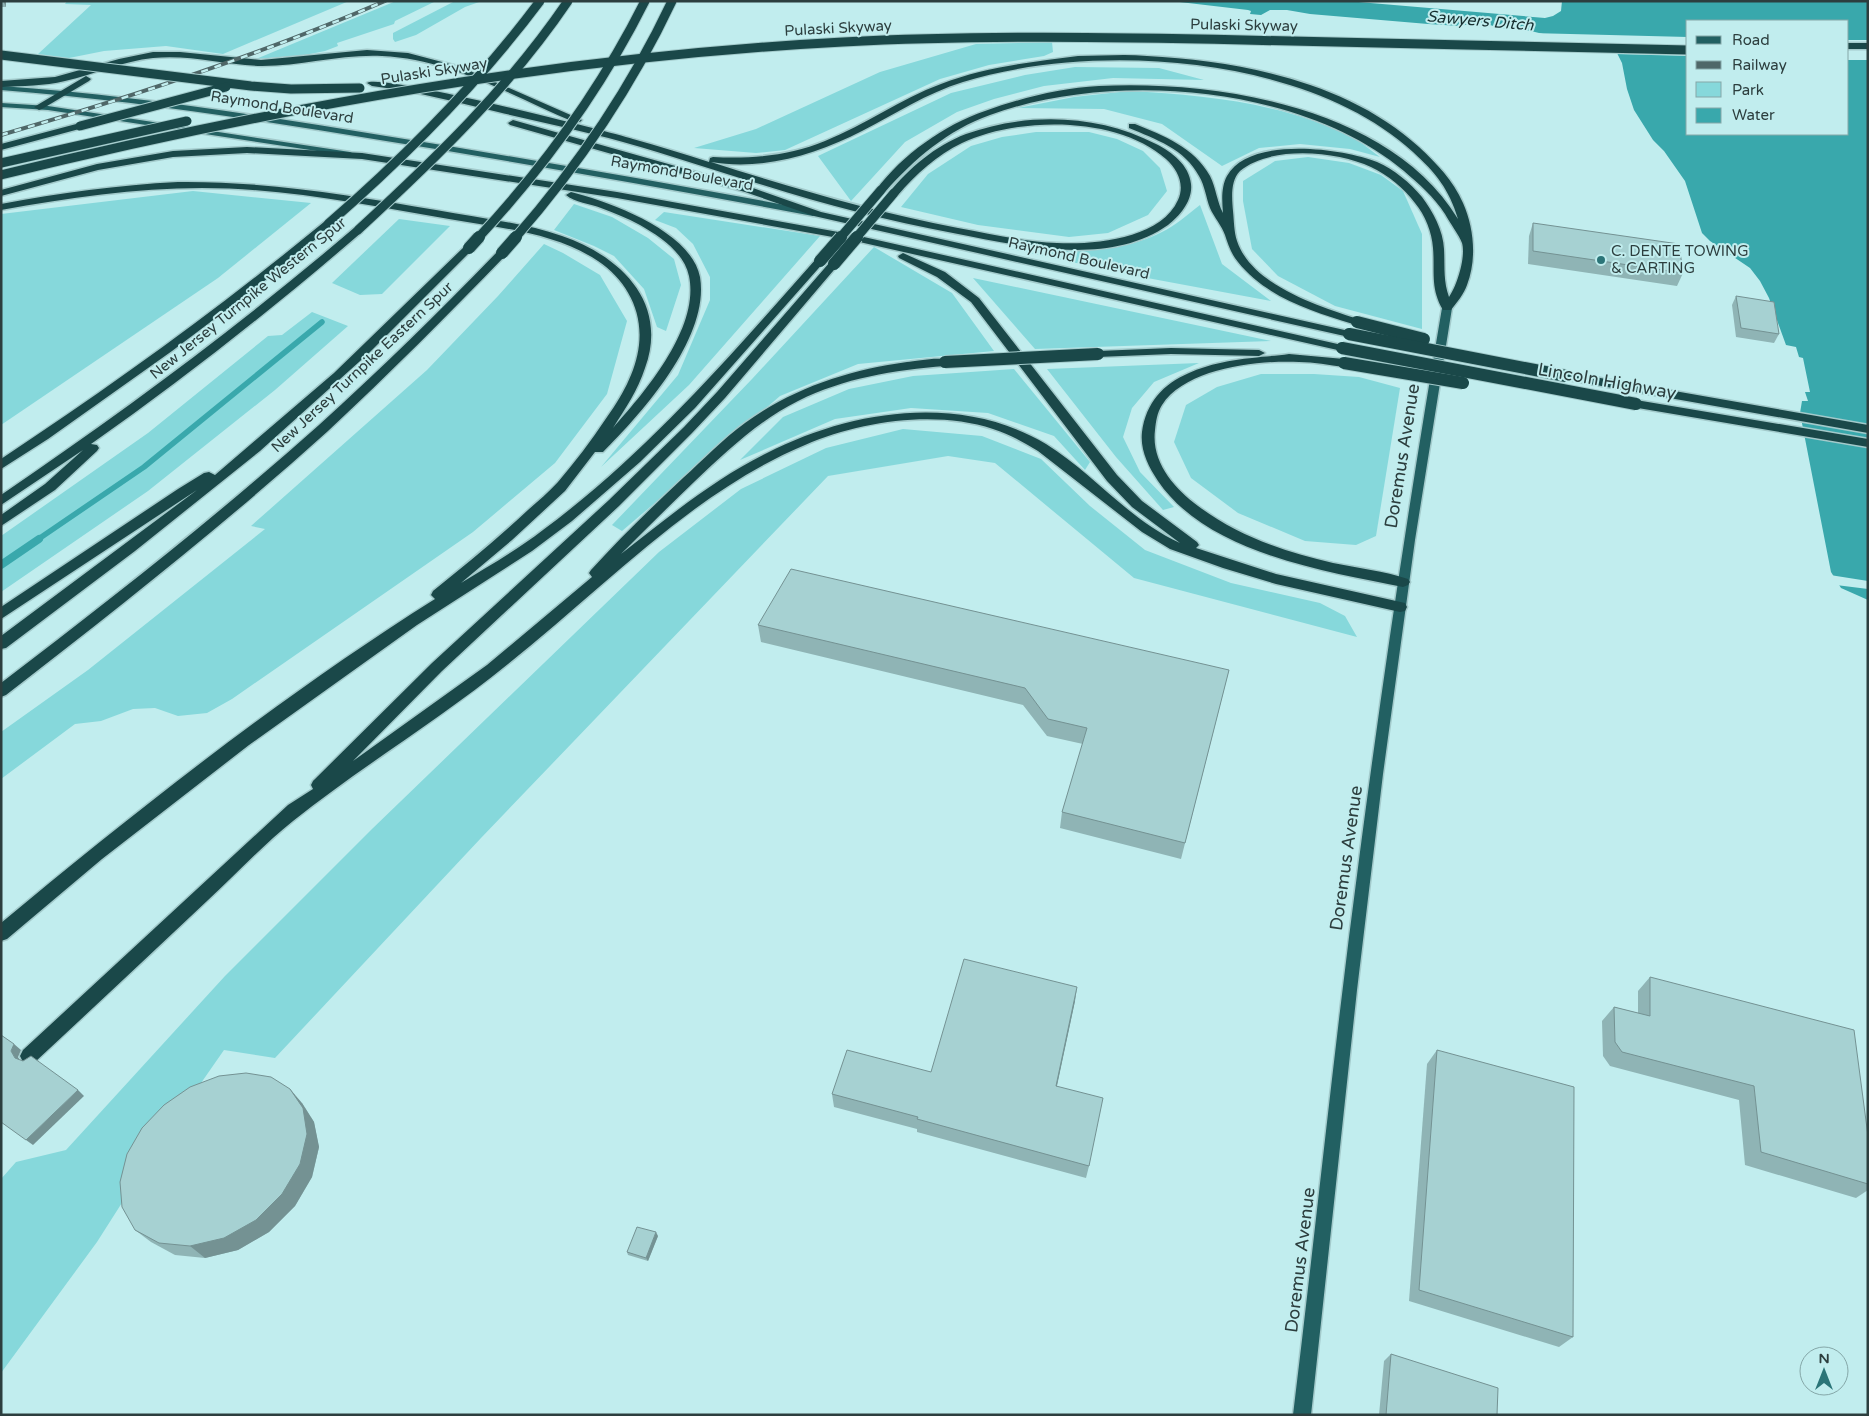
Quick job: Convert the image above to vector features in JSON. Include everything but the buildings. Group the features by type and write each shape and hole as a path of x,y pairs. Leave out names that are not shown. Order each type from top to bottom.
{"highway":[{"name":"New Jersey Turnpike Western Spur","path":"1,465 162,354 252,286 328,224 449,112 506,46 540,1"},
{"name":"New Jersey Turnpike Western Spur","path":"1,501 139,406 269,305 358,230 439,155 492,100 520,66 568,1"},
{"name":"New Jersey Turnpike Eastern Spur","path":"1,644 138,542 257,447 358,358 469,248 525,186 574,124 612,63 645,1"},
{"name":"New Jersey Turnpike Eastern Spur","path":"1,692 192,543 298,452 397,362 502,253 551,197 613,112 650,51 672,1"},
{"name":"Pulaski Skyway","path":"602,53 727,41 838,34 1013,29 1686,42"},
{"name":"Pulaski Skyway","path":"1,175 237,120 390,92 590,64 757,48 924,39 1084,37 1686,50"},
{"path":"1849,46 1868,46"},
{"path":"1,84 60,79 126,60 168,54 196,54 242,62 267,63 292,62 355,53 402,55 431,61 475,76 547,108 630,140 800,193 887,216 981,236 1061,246 1088,246 1112,243 1153,229 1168,220 1178,210 1184,199 1186,188 1184,178 1176,163 1166,153 1133,136 1085,125 1056,123 997,128 961,139 924,161 894,193 834,264 721,395 688,430 614,503 437,667 288,816 29,1056"},
{"path":"1849,53 1868,54"},
{"path":"1,55 251,86 291,89 360,88"},
{"path":"687,158 745,161 802,153 834,141 932,90 977,75 1054,60 1097,57 1148,58 1186,61 1247,72 1303,87 1347,104 1395,131 1426,156 1453,191 1464,215 1466,243 1463,282 1447,308"},
{"path":"39,107 126,60"},
{"name":"Pulaski Skyway","path":"443,74 535,62"},
{"path":"1,147 194,95 244,84 313,79 372,83 422,91 630,140"},
{"name":"Pulaski Skyway","path":"295,100 416,79"},
{"path":"372,83 749,190 818,214"},
{"path":"1,934 67,878 222,755 397,630 528,547 627,468 713,382 913,156 952,130 975,118 1008,106 1077,91 1158,88 1207,92 1253,99 1295,110 1331,123 1376,145 1398,159 1433,190 1451,215 1466,243"},
{"path":"1,163 259,106"},
{"path":"952,130 1010,117 1055,114 1101,118 1146,130 1178,147 1198,165 1208,184 1215,208 1241,260 1266,282 1303,302 1357,322 1566,376"},
{"path":"1,193 103,166 182,153 265,150 362,156"},
{"path":"1230,236 1227,190 1232,177 1242,166 1264,156 1291,151 1319,151 1362,160 1392,175 1416,197 1428,214 1438,242 1437,277 1447,308"},
{"name":"Raymond Boulevard","path":"362,156 702,210 855,238 1342,348"},
{"path":"397,630 506,537 611,438 665,368 682,341 689,324 696,283 691,266 680,250 651,227 611,209 577,197 506,178"},
{"path":"1,207 76,194 130,188 203,185 250,186 336,196 513,227 566,241 592,252 612,266 636,294 644,314 646,346 639,369 621,404 560,488"},
{"name":"Raymond Boulevard","path":"818,214 1349,334"},
{"path":"855,238 928,266 962,288 987,314 1124,491 1163,524 1216,561"},
{"name":"Lincoln Highway","path":"1349,334 1566,376 1868,428"},
{"name":"Lincoln Highway","path":"1342,348 1636,404 1868,443"},
{"path":"576,597 618,548 714,456 766,414 798,396 842,379 891,367 944,362 1098,354 1194,351 1242,352 1344,363 1463,383 1636,404"},
{"path":"1298,358 1257,360 1222,366 1193,376 1170,390 1154,407 1148,425 1148,446 1155,468 1172,489 1194,509 1238,536 1289,557 1403,582"},
{"path":"1,522 50,487 139,406"},
{"path":"288,816 500,664 576,597 712,491 760,460 795,444 834,430 871,421 902,417 937,416 967,419 996,426 1022,436 1051,453 1166,542 1262,576 1400,607"},
{"path":"1,614 80,562 151,510 257,447"}],"main road":[{"name":"Raymond Boulevard","path":"1,88 62,93 228,113 469,151 818,214"},
{"name":"Raymond Boulevard","path":"1,104 39,107 362,156"},
{"name":"Doremus Avenue","path":"1302,1415 1320,1271 1357,930 1403,582 1447,308"}],"green space":[{"path":"67,1 349,1 223,54 166,46 104,51 69,58 38,54 91,5 65,4"},
{"path":"396,1 436,1 395,21 394,24 337,43 338,46 325,51 305,55 256,59"},
{"path":"455,1 482,1 465,7 416,35 395,42 393,39 393,33"},
{"path":"1052,42 1053,52 1044,56 989,65 940,79 785,150 756,153 694,148 756,129 880,72 976,44"},
{"path":"1075,67 1159,68 1204,80 1113,78 1044,86 994,99 957,112 905,142 851,201 818,156 951,93 1025,75"},
{"path":"1129,91 1215,98 1299,116 1326,125 1352,137 1380,157 1350,149 1300,144 1259,148 1222,166 1162,124 1104,109 1018,108 1074,97"},
{"path":"1036,132 1089,132 1117,139 1143,151 1160,168 1167,191 1148,215 1108,233 1069,237 978,225 901,207 928,174 971,146 1002,137"},
{"path":"1308,157 1349,163 1381,175 1403,191 1422,234 1422,329 1335,306 1278,276 1252,249 1243,201 1243,181 1275,161"},
{"path":"193,191 311,203 218,278 1,425 1,214"},
{"path":"574,204 612,217 648,238 674,259 681,285 666,331 657,327 644,289 614,256 554,230"},
{"path":"1200,205 1222,264 1271,301 1142,277 1011,249 1069,251 1126,245 1167,229"},
{"path":"664,212 820,236 689,385 601,467 678,375 710,300 710,277 693,244 676,228 655,220"},
{"path":"399,219 450,226 382,294 360,295 332,283"},
{"path":"544,244 600,275 627,321 607,394 555,463 473,532 232,699 207,713 178,716 155,708 133,709 101,721 75,724 1,779 1,732 88,670 265,529 251,526 427,370 498,296"},
{"path":"874,247 952,293 994,351 858,364 780,396 622,531 612,525 752,379"},
{"path":"973,278 1271,341 1035,349"},
{"path":"312,312 348,326 275,390 148,491 1,592 1,536 148,433 268,336 282,335"},
{"path":"1199,363 1154,382 1132,408 1123,437 1140,472 1174,507 1163,510 1116,457 1047,369"},
{"path":"1014,369 1090,462 1085,470 1054,436 988,413 911,408 835,419 740,460 783,417 849,389 913,376"},
{"path":"1261,374 1314,374 1359,377 1400,388 1376,536 1356,545 1305,541 1238,513 1191,478 1174,442 1186,405 1217,387"},
{"path":"903,429 982,436 1041,459 1090,506 1145,550 1231,583 1320,603 1345,616 1357,637 1134,578 995,463 948,456 828,476 481,838 275,1058 224,1050 169,1129 97,1242 1,1373 1,1179 16,1162 66,1150 225,976 372,829 659,552 741,489 826,448"}],"water":[{"name":"Sawyers Ditch","path":"1171,1 1347,1 1545,18 1561,11 1562,1 1868,1 1868,600 1841,588 1831,572 1800,413 1802,401 1808,401 1805,392 1810,392 1803,358 1799,357 1796,347 1786,345 1769,298 1750,268 1710,241 1702,233 1685,181 1664,151 1653,140 1634,110 1627,89 1622,63 1617,53 1606,43 1500,28 1480,22 1460,26 1310,14 1287,10 1270,10 1261,15 1250,14 1251,11"}],"pier":[{"path":"1531,33 1686,37 1686,56 1614,54 1605,45 1580,40 1547,38"},
{"path":"1849,40 1868,40 1868,60 1849,60"},
{"path":"1830,575 1868,581 1868,589 1836,585"}],"waterway":[{"path":"37,540 144,467 322,322"},
{"path":"1,565 39,539"}],"railway":[{"path":"1,135 99,106 195,74 338,21 385,1"}],"place":[{"name":"C. DENTE TOWING & CARTING","path":"1601,260"}]}
